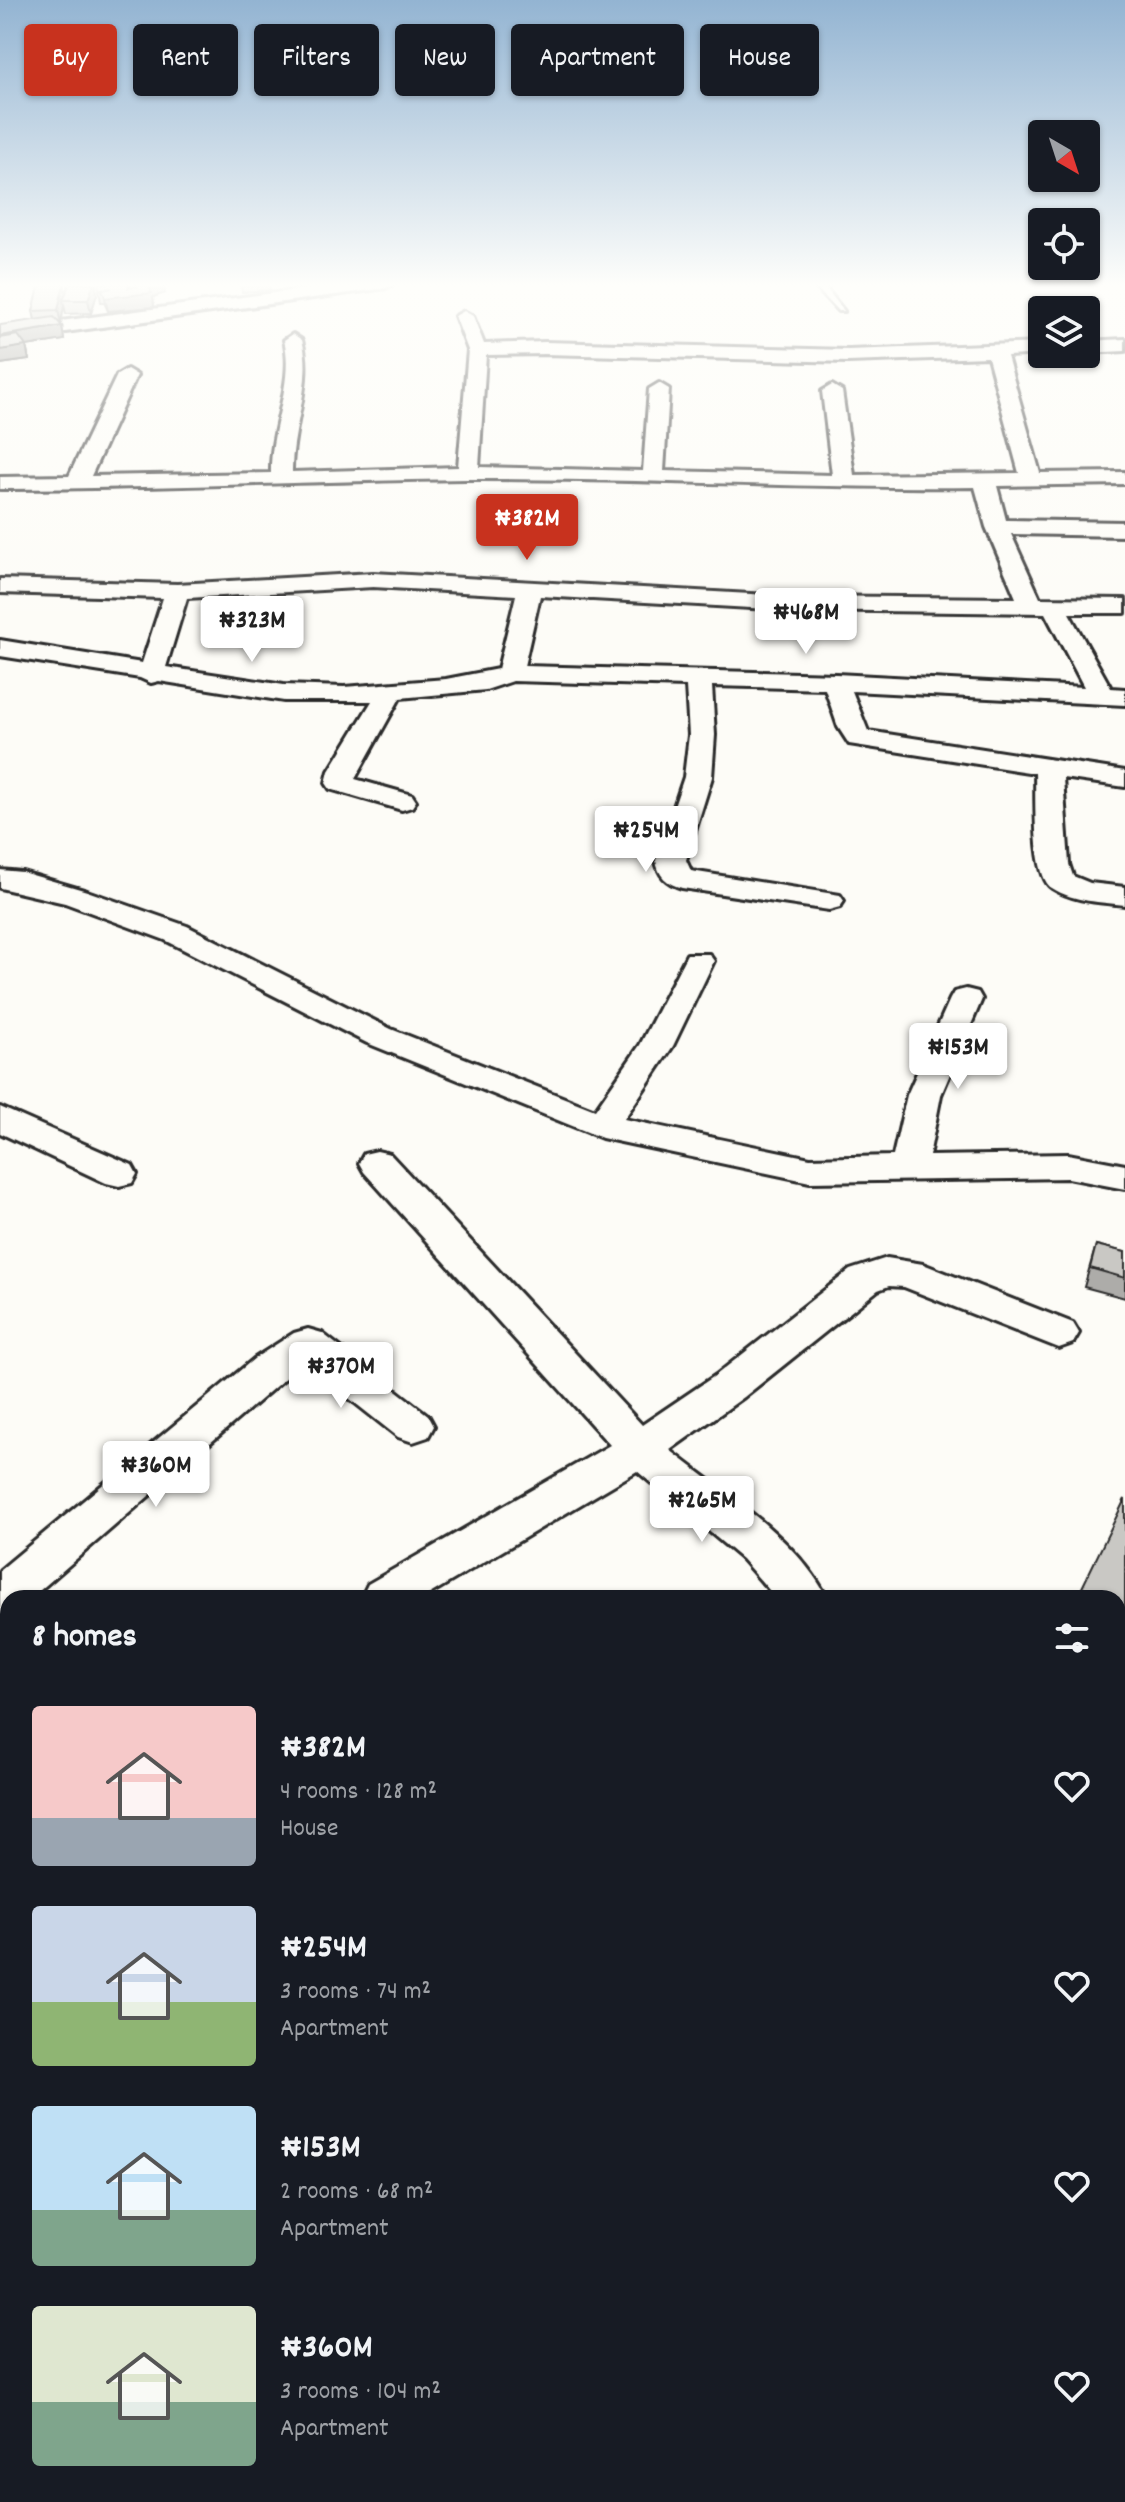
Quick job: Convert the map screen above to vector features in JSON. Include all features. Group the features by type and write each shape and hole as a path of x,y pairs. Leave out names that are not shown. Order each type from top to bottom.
{"street":[{"path":"77,483 116,400"},
{"path":"282,478 281,443 291,400"},
{"path":"468,473 473,400"},
{"path":"653,478 658,400"},
{"path":"833,400 844,482"},
{"path":"1009,400 1032,482"},
{"path":"0,483 468,473 844,482 1032,482 1125,478"},
{"path":"985,482 997,527 1042,604 1112,695"},
{"path":"997,527 1125,529"},
{"path":"0,586 177,591 373,580 787,603 1125,606"},
{"path":"510,673 530,587"},
{"path":"151,675 177,591"},
{"path":"0,648 151,675 284,693 391,691 486,682 510,673 836,682 1112,695"},
{"path":"699,680 702,735 698,777 671,860 672,870 682,879 829,901"},
{"path":"836,682 851,727 859,738 1125,779"},
{"path":"391,691 343,771 340,783 402,801"},
{"path":"1048,766 1054,864 1060,881 1084,891 1125,896"},
{"path":"0,879 22,881 76,897 176,933 379,1036 602,1126 810,1170 1068,1166 1125,1177"},
{"path":"602,1126 656,1046 698,961"},
{"path":"908,1170 924,1095 966,999"},
{"path":"0,1119 119,1174"},
{"path":"377,1163 639,1449 758,1546 797,1590"},
{"path":"398,1590 639,1449 730,1386 864,1280 887,1272 909,1274 1059,1333"},
{"path":"8,1590 269,1369 308,1344 413,1426"}],"building":[{"path":"1096,1245 1125,1252 1125,1278 1090,1268"},
{"path":"1125,1499 1125,1590 1081,1590"}]}
